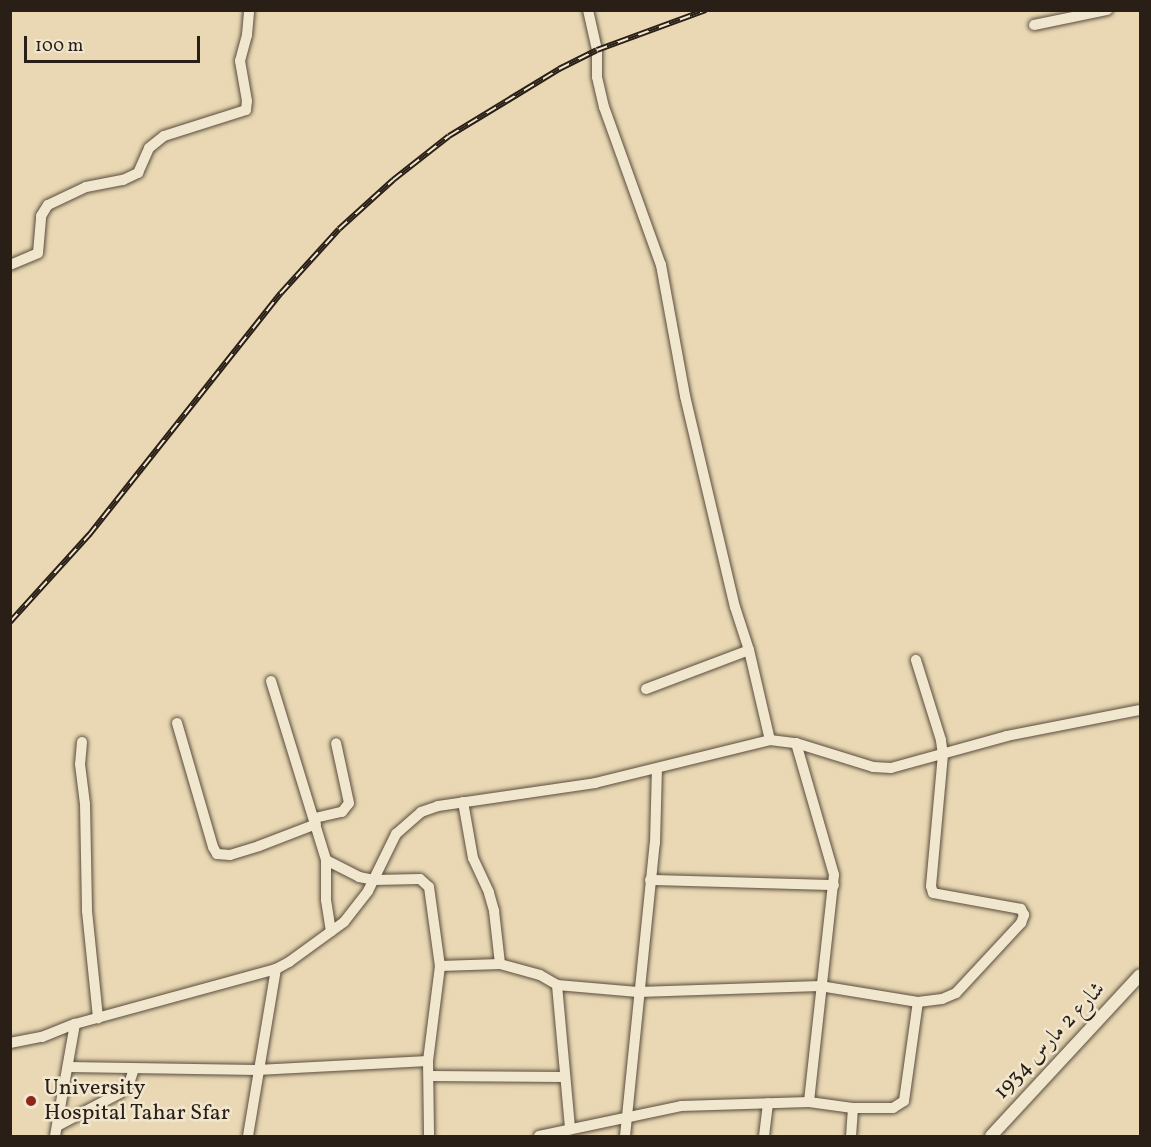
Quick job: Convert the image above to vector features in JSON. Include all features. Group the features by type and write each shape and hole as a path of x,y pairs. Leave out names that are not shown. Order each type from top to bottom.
{"street":[{"path":"10,265 38,253 41,216 48,205 86,188 123,180 138,173 149,148 164,136 246,110 247,101 240,61 248,35 249,10"},
{"path":"588,10 597,50 597,78 604,107 661,264 685,396 735,607 749,650 770,740"},
{"path":"1034,26 1107,10"},
{"path":"646,689 749,650"},
{"path":"440,966 500,964 540,975 557,985 638,992 820,986 918,1002 942,999 956,993 1021,922 1024,915 1021,909 933,894 931,886 943,754 941,740 916,660"},
{"path":"271,681 326,860 326,900 331,932"},
{"path":"10,1043 42,1037 75,1024 276,969 331,932 359,903 374,880 389,844 407,822 421,812 463,802 596,783 770,740 796,743 853,762 891,768 1007,736 1140,710"},
{"path":"177,723 213,846 218,854 230,855 249,849 342,812 348,803 336,743"},
{"path":"82,742 80,764 85,804 87,911 98,1018"},
{"path":"796,743 832,864 834,885 820,986 809,1102"},
{"path":"625,1137 655,843 657,769"},
{"path":"463,802 471,852 494,911 500,964"},
{"path":"326,860 345,872 374,880 425,881 431,894 440,966 429,1061 429,1137"},
{"path":"650,880 834,885"},
{"path":"248,1137 257,1070 276,969"},
{"name":"شارع 2 مارس 1934","path":"991,1137 1140,975"},
{"path":"557,985 570,1130"},
{"path":"539,1137 681,1106 809,1102 853,1108 894,1108 904,1101 918,1002"},
{"path":"56,1131 75,1024"},
{"path":"68,1067 257,1070 429,1061"},
{"path":"56,1131 120,1093 129,1084 134,1069"},
{"path":"429,1076 564,1077"},
{"path":"764,1137 768,1103"},
{"path":"851,1137 853,1108"}],"railway":[{"path":"10,622 89,535 281,293 339,229 393,180 449,136 559,69 597,50 706,10"}],"place":[{"name":"University Hospital Tahar Sfar","path":"31,1101"}]}
